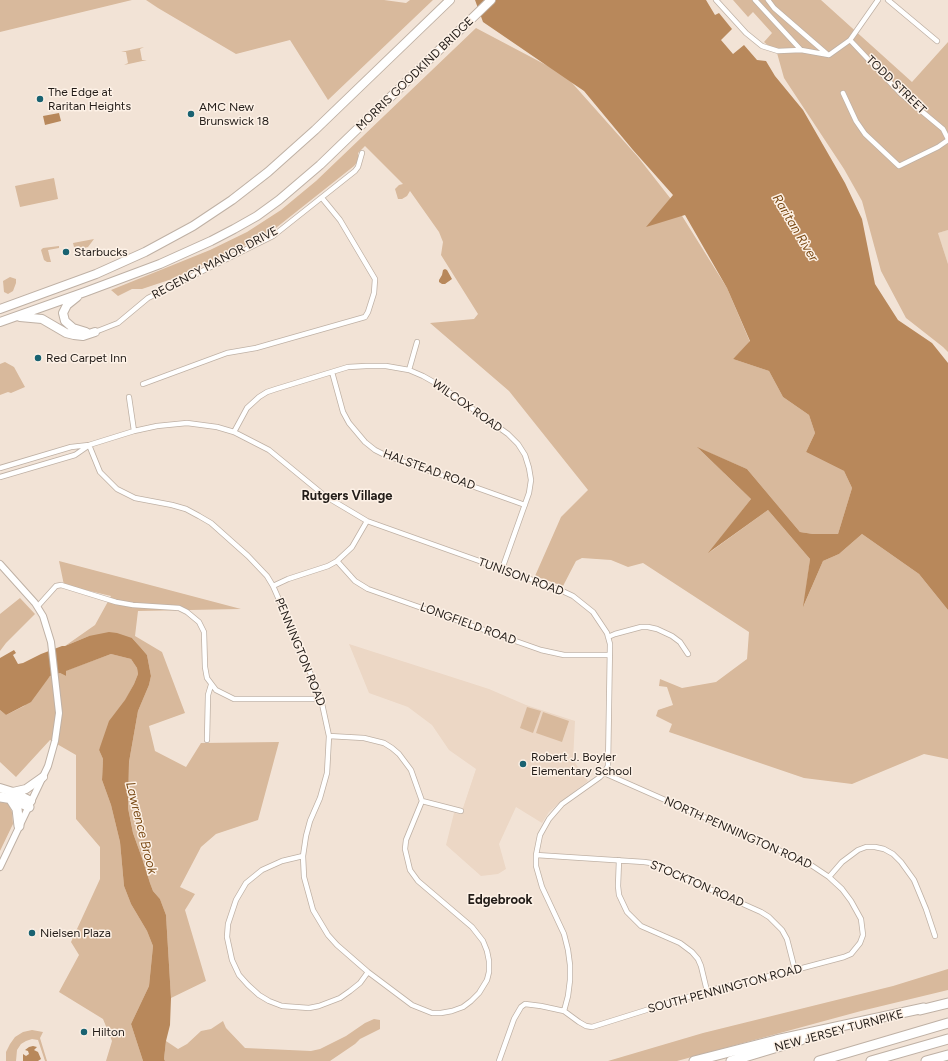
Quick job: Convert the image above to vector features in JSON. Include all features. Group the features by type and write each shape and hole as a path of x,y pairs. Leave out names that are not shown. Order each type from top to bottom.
{"highway":[{"path":"0,309 108,269 145,252 193,226 232,200 251,186 315,130 450,0"},
{"name":"MORRIS GOODKIND BRIDGE","path":"85,292 180,255 234,229 279,200 338,148 491,0"},
{"path":"0,322 85,292"},
{"path":"85,292 67,305 64,317 65,321 72,328 85,332 95,332"},
{"path":"15,316 42,319 66,333 74,335 84,336 95,332"},
{"path":"0,797 11,795 26,789 43,778"},
{"path":"0,788 30,804"},
{"path":"11,795 16,808 19,826"},
{"name":"NEW JERSEY TURNPIKE","path":"731,1061 812,1036 948,1003"},
{"path":"694,1061 776,1040 924,1008"},
{"name":"NEW JERSEY TURNPIKE","path":"820,1061 948,1023"},
{"path":"871,1061 948,1039"},
{"path":"926,1061 948,1055"}],"street":[{"path":"716,0 746,33 762,46 778,51 801,50 829,55 850,40 878,0"},
{"path":"755,0 801,50"},
{"path":"768,0 774,8 829,55"},
{"path":"888,0 937,41"},
{"name":"TODD STREET","path":"850,40 901,94 943,129 948,140"},
{"path":"843,94 856,121 865,134 899,166 938,147 948,140"},
{"name":"REGENCY MANOR DRIVE","path":"95,332 118,323 148,298 273,236 355,171 358,167 362,153"},
{"path":"143,384 198,365 227,353 256,348 365,317 374,293 375,279 340,220 322,198"},
{"path":"409,370 417,342"},
{"name":"WILCOX ROAD","path":"234,432 247,408 259,397 276,389 348,367 386,366 409,370 439,385 508,434 518,444 525,456 531,480 529,493 502,569"},
{"name":"HALSTEAD ROAD","path":"332,372 343,412 349,423 365,442 375,450 525,506"},
{"path":"129,397 134,431"},
{"name":"TUNISON ROAD","path":"0,468 70,447 89,445 134,431 171,424 187,423 217,427 234,432 269,450 325,496 367,521 558,589 573,596 593,612 600,621 608,637 610,656 609,759 604,773"},
{"name":"TUNISON ROAD","path":"0,476 75,455 89,445"},
{"name":"PENNINGTON ROAD","path":"89,445 100,472 117,489 135,498 186,509 211,523 258,566 273,586 321,699 329,736 327,772 320,798 310,821 303,856 304,877 313,910 337,945 368,972 412,1005 432,1013 441,1013 452,1011 471,1001 479,993 487,980 489,961 483,941 472,927 418,881 410,870 405,849 406,840 422,800"},
{"path":"273,586 288,579 328,566 337,561 352,547 367,521"},
{"name":"LONGFIELD ROAD","path":"337,561 355,581 368,589 541,650 564,655 610,656"},
{"path":"0,564 38,606 48,628 52,648 59,713 54,749 43,778 0,867"},
{"path":"38,606 56,586 61,585 116,602 133,605 179,608 199,622 204,632 205,667 207,678 216,690 234,699 321,699"},
{"path":"608,637 648,627 657,629 672,636 680,642 688,654"},
{"path":"207,740 208,695 211,685"},
{"path":"329,736 364,738 384,743 392,748 406,762 411,770 422,800 461,811"},
{"path":"564,1011 570,980 568,950 564,934 542,887 536,866 536,855 540,835 544,825 562,804 604,773"},
{"name":"NORTH PENNINGTON ROAD","path":"604,773 808,863 829,877 842,889 861,919 863,935"},
{"path":"829,877 842,862 858,850 866,847 884,849 893,854 914,880 935,936"},
{"name":"STOCKTON ROAD","path":"536,855 644,862 761,912 769,917 782,930 787,939 795,970"},
{"path":"303,856 282,860 262,870 246,883 236,900 228,924 227,936 232,960 240,975 259,995 269,1001 282,1006 309,1008 340,998 360,983 368,972"},
{"path":"619,860 619,891 622,904 627,912 641,926 680,943 692,952 698,959 701,966 707,991"},
{"name":"SOUTH PENNINGTON ROAD","path":"500,1061 514,1019 521,1007 525,1004 564,1011 579,1022 586,1026 592,1027 707,991 844,957 851,954 860,943 863,935"}],"shaded area":[{"path":"0,0 132,0 0,32"},
{"path":"146,0 384,0 406,3 410,0 433,0 328,100 290,40 236,54"},
{"path":"733,0 821,0 912,82 948,42 948,230 938,233 948,264 948,352 906,318 881,271 862,201 844,169 784,78 777,53 764,42 772,33 753,12 748,17"},
{"path":"476,28 565,75 638,157 674,203 727,288 750,342 733,359 769,371 783,397 809,415 815,433 806,452 844,471 852,488 838,534 813,534 800,532 747,469 698,448 751,499 710,552 768,510 810,559 804,605 823,561 839,554 862,534 919,574 948,610 948,759 924,754 852,784 804,778 669,732 672,724 656,716 658,710 673,705 667,687 659,686 660,679 682,688 716,682 747,659 749,632 643,563 628,567 611,560 582,558 576,561 563,586 535,576 561,517 588,490 509,391 430,323 474,319 478,314 441,255 443,242 439,232 410,191 407,196 402,199 398,199 395,189 399,185 403,184 365,146 358,153 358,161 354,166 267,235 172,279 142,289 132,289 118,296 111,290 210,250 247,232 281,210 316,181"},
{"path":"144,47 140,49 142,60 147,60 124,65 128,63 126,52 121,52"},
{"path":"54,178 58,199 20,207 15,186"},
{"path":"948,230 948,264 938,233"},
{"path":"94,239 88,247 80,249 79,246 74,247 73,243"},
{"path":"59,246 59,248 48,250 51,262 44,260 41,250 43,248"},
{"path":"10,277 16,279 16,283 13,291 8,294 4,292 3,281"},
{"path":"5,362 14,367 25,387 11,393 8,392 0,395 0,364"},
{"path":"59,561 241,609 138,611 135,636 162,652 185,713 149,726 155,751 186,767 201,743 279,742 258,820 216,834 201,847 180,887 195,894 185,910 206,981 171,998 166,915 160,899 153,891 150,883 133,833 128,808 129,762 138,711 149,685 151,676 147,655 132,638 89,636 65,646 95,625 111,596 64,585"},
{"path":"20,598 35,614 0,651 0,614"},
{"name":"Robert J. Boyler Elementary School","path":"349,644 489,689 526,705 575,721 573,760 588,781 549,812 542,823 516,807 499,844 506,869 498,874 481,876 446,845 454,813 461,814 476,769 449,750 432,725 408,707 369,693"},
{"path":"111,654 131,659 137,668 138,674 99,750 103,759 102,780 111,805 120,842 124,886 131,904 147,931 153,946 149,986 131,1024 143,1061 106,1061 112,1041 103,1019 59,992 79,955 71,942 100,879 100,847 76,819 76,755 50,740 16,777 0,762 0,710 6,715 24,706 50,676 60,673 66,676 65,671"},
{"path":"527,707 541,711 533,733 520,728"},
{"path":"543,712 569,721 562,742 536,733"},
{"path":"0,802 8,803 12,812 13,824 0,851"},
{"path":"948,969 948,990 861,1011 677,1061 608,1061 703,1033 893,986"},
{"path":"374,1019 380,1020 380,1029 360,1039 330,1061 165,1061 164,1059 166,1041 178,1049 187,1044 201,1031 211,1029 223,1021 226,1028 245,1048 311,1051 320,1049 346,1036 365,1023"},
{"path":"32,1030 43,1032 40,1038 47,1061 45,1061 38,1040 32,1039 21,1044 17,1050 16,1061 6,1061 6,1052 15,1037 23,1032"}],"water":[{"name":"Raritan River","path":"475,0 706,0 715,15 719,13 732,29 721,40 733,54 744,45 757,60 766,61 775,76 803,110 845,183 862,219 875,284 898,320 932,343 948,363 948,610 919,574 862,534 839,554 823,561 803,607 810,559 768,510 708,553 751,499 697,447 747,469 800,532 813,534 838,534 852,488 844,471 806,452 815,433 809,415 783,397 769,371 733,359 750,341 727,288 685,215 646,227 673,195 584,91 483,22"},
{"path":"59,113 61,121 45,125 43,116"},
{"path":"445,269 452,279 445,284 442,284 439,280 443,270"},
{"path":"109,632 132,638 147,655 151,676 149,685 138,711 129,762 128,808 133,833 150,883 153,891 160,899 166,915 171,998 170,1025 166,1041 165,1061 143,1061 131,1024 149,986 153,946 147,931 131,904 124,886 120,842 111,805 102,780 103,759 99,750 109,721 125,700 134,684 138,674 137,668 131,659 111,654 66,671 66,676 60,673 50,676 31,702 6,715 0,710 0,658 14,650 16,653 13,655 18,664 23,663 41,654 89,636"},
{"path":"33,1046 37,1047 34,1050 38,1052 41,1059 38,1061 23,1061 23,1054 26,1056 29,1054 28,1051 25,1050"}],"place":[{"name":"The Edge at Raritan Heights","path":"40,99"},
{"name":"AMC New Brunswick 18","path":"191,114"},
{"name":"Starbucks","path":"66,252"},
{"name":"Red Carpet Inn","path":"38,358"},
{"name":"Robert J. Boyler Elementary School","path":"523,764"},
{"name":"Nielsen Plaza","path":"32,933"},
{"name":"Hilton","path":"84,1032"}],"district":[{"name":"Rutgers Village","path":"347,496"},
{"name":"Edgebrook","path":"500,900"}],"water label":[{"name":"Lawrence Brook","path":"141,828"}]}
